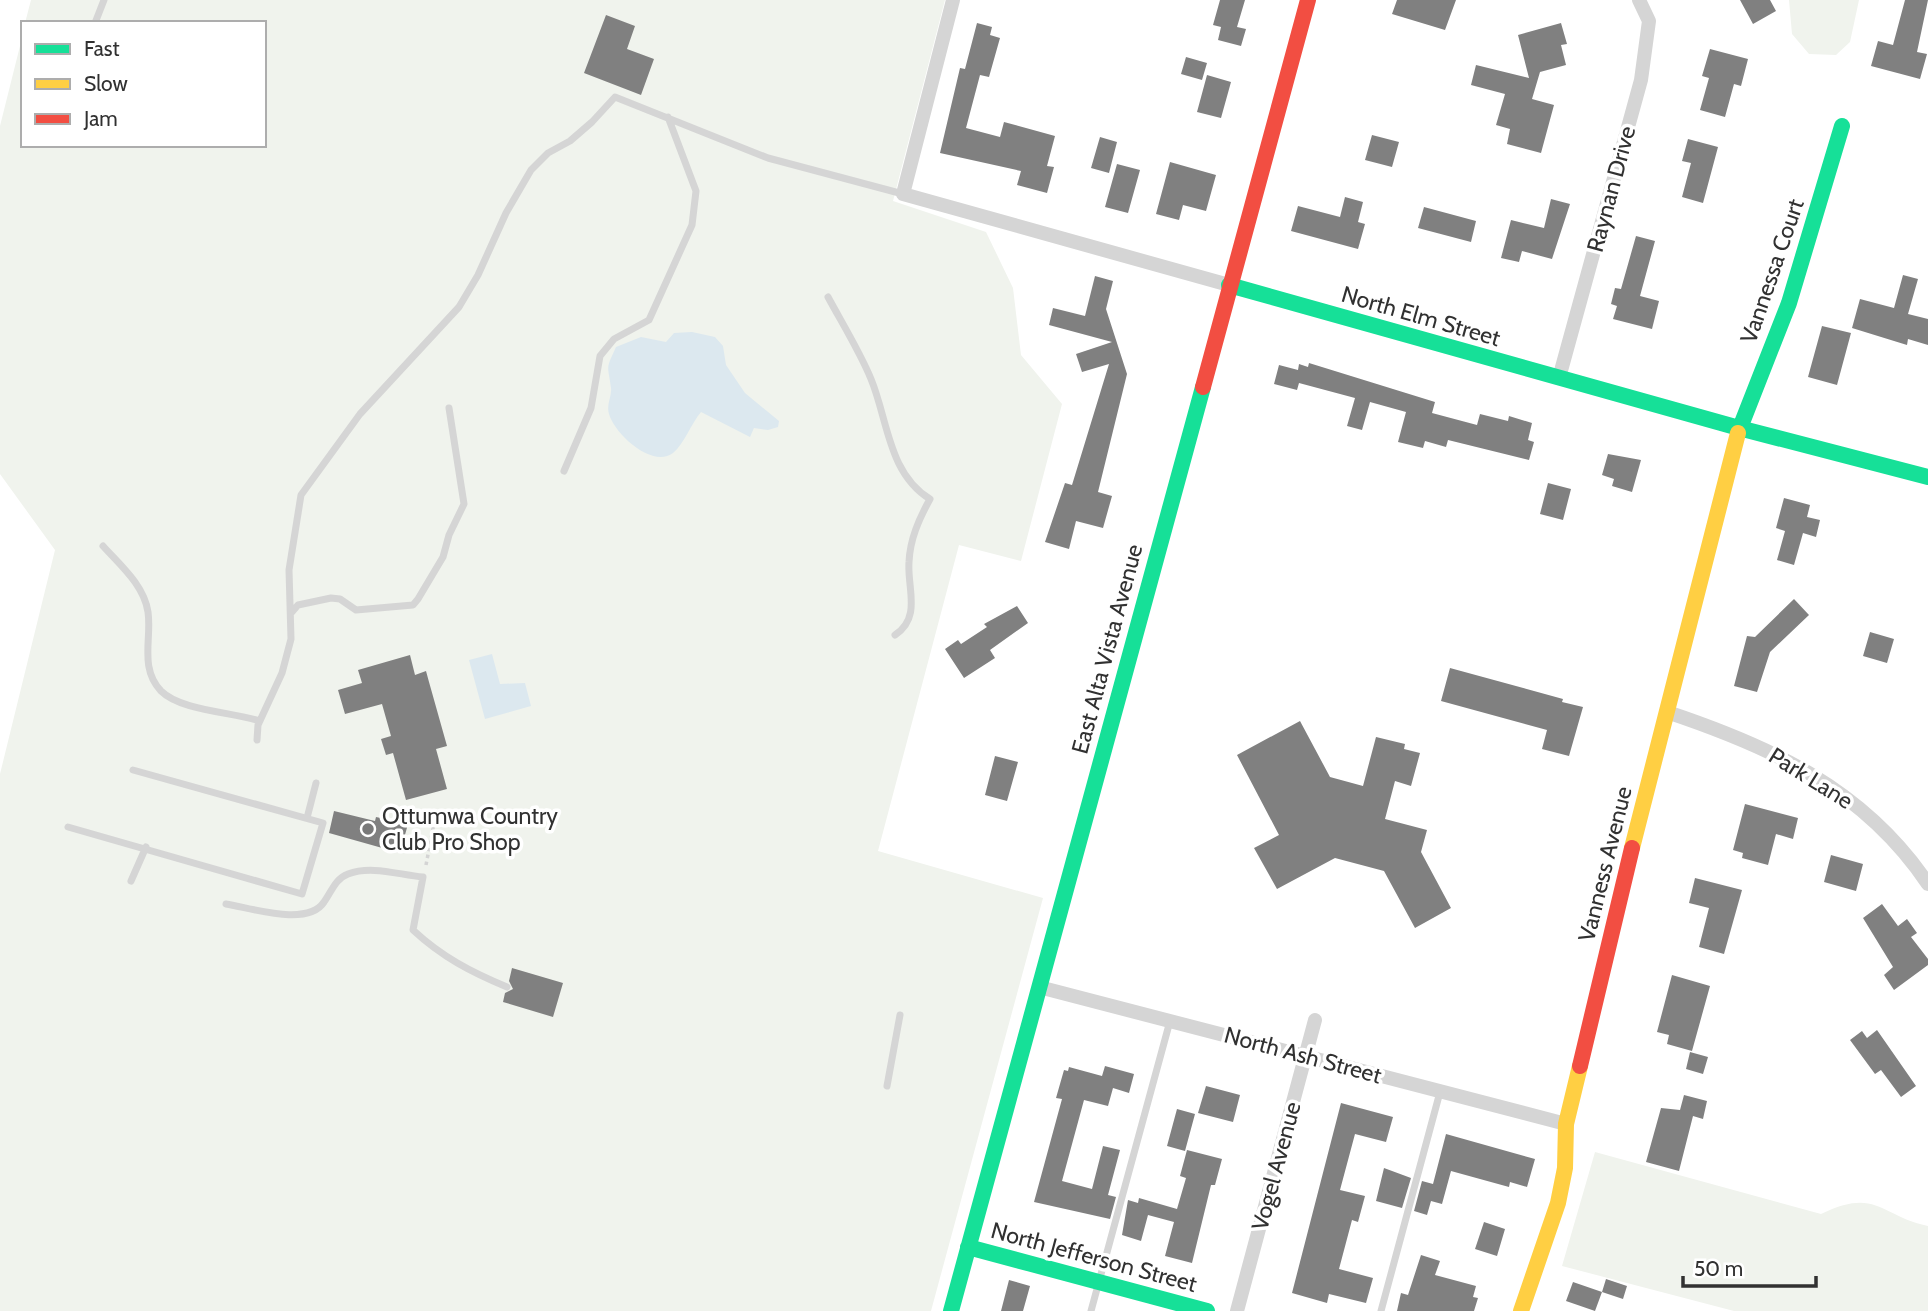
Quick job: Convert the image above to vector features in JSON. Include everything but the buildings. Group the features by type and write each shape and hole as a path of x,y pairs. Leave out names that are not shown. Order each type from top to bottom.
{"street":[{"path":"903,194 953,0"},
{"name":"East Alta Vista Avenue","path":"951,1311 1308,0"},
{"name":"Raynan Drive","path":"1559,378 1641,80 1649,21 1639,0"},
{"name":"Vannessa Court","path":"1739,428 1789,303 1842,126"},
{"name":"North Elm Street","path":"903,194 1739,428 1928,477"},
{"name":"Vanness Avenue","path":"1521,1311 1544,1247 1565,1167 1563,1139 1566,1124 1739,428"},
{"name":"Park Lane","path":"1667,712 1731,733 1781,756 1838,790 1884,827 1928,884"},
{"name":"North Ash Street","path":"1039,987 1566,1124"},
{"name":"Vogel Avenue","path":"1237,1311 1315,1020"},
{"name":"North Jefferson Street","path":"968,1247 1207,1311"}],"lane":[{"path":"96,21 104,0"},
{"path":"257,740 260,721 282,673 290,639 292,613 289,570 301,495 360,414 458,307 478,275 506,213 531,170 548,153 570,141 615,97 668,117 697,132 768,158 903,194"},
{"path":"564,471 591,408 600,355 614,339 649,320 692,225 696,191 668,117"},
{"path":"828,297 871,380 889,445 905,473 930,499 918,519 908,564 911,615 903,629 895,635"},
{"path":"292,613 298,605 331,598 340,599 356,610 413,605 418,599 443,557 449,535 464,504 449,408"},
{"path":"103,545 132,578 145,601 149,613 146,649 152,673 161,690 194,705 260,721"},
{"path":"68,827 146,847 302,894 323,823 133,770"},
{"path":"307,818 316,783"},
{"path":"131,881 146,847"},
{"path":"226,904 284,915 307,914 323,905 334,884 348,874 377,870 423,877 413,930 434,950 458,966 507,987"},
{"path":"887,1086 900,1016"},
{"path":"1091,1311 1170,1021"},
{"path":"1381,1311 1440,1091"}],"path":[{"path":"423,877 435,818"}],"shaded area":[{"path":"31,0 945,0 893,201 986,232 1013,288 1021,355 1062,404 1021,561 959,545 878,851 1043,898 931,1311 0,1311 0,774 55,550 0,474 0,126 21,42 21,147 266,147 266,21 26,21"},
{"path":"1789,0 1859,0 1850,42 1836,55 1809,54 1792,34"},
{"path":"692,332 715,337 723,346 726,365 745,393 779,421 778,427 768,430 754,428 750,437 701,412 673,453 664,457 645,453 626,439 612,422 608,410 611,391 609,364 616,347 641,337 666,342 674,333"},
{"path":"492,654 500,684 525,683 531,706 485,719 469,660"},
{"path":"1595,1152 1821,1214 1840,1206 1867,1203 1928,1226 1928,1311 1734,1311 1562,1266"}],"traffic: fast":[{"path":"1738,433 1789,303 1842,126"},
{"path":"1229,285 1739,428 1928,477"},
{"path":"951,1311 1203,387"},
{"path":"968,1247 1207,1311"}],"traffic: slow":[{"path":"1632,848 1738,433"},
{"path":"1521,1311 1558,1203 1565,1168 1566,1124 1580,1066"}],"traffic: jam":[{"path":"1203,387 1308,0"},
{"path":"1580,1066 1632,848"}],"place":[{"name":"Ottumwa Country Club Pro Shop","path":"368,829"}]}
